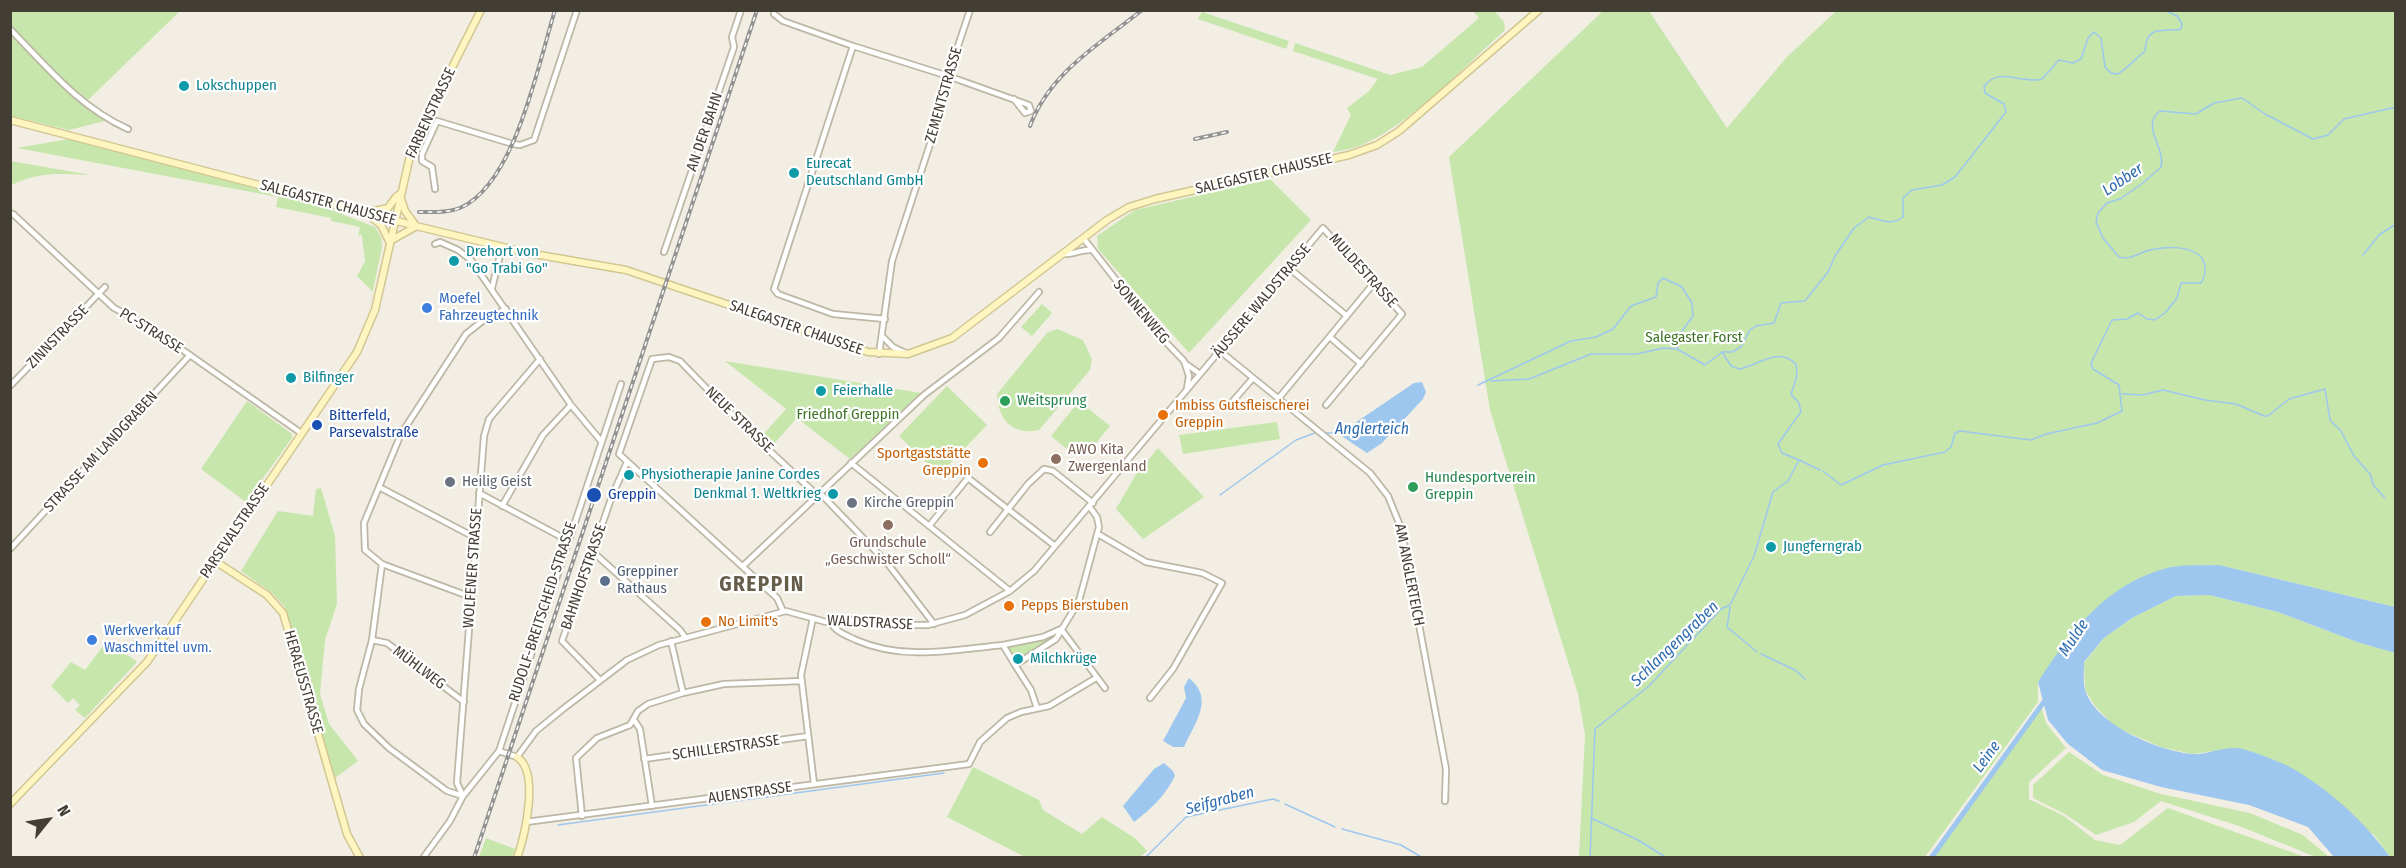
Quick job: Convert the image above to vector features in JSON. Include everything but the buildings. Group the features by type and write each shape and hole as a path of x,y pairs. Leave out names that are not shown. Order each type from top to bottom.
{"main road":[{"name":"FARBENSTRASSE","path":"394,220 412,147 481,10"},
{"name":"SALEGASTER CHAUSSEE","path":"10,120 502,247 626,270 847,346 879,354 908,354 932,347 958,334 1114,216 1136,204 1361,152 1390,137 1539,10"},
{"path":"366,213 386,210 400,194"},
{"path":"366,213 381,225 390,241 416,226 403,208 400,194"},
{"name":"PARSEVALSTRASSE","path":"10,804 139,672 353,358 366,334 376,303 394,220"},
{"name":"HERAEUSSTRASSE","path":"215,561 272,599 282,613 347,834 360,858"},
{"path":"517,757 524,763 527,776 526,822 517,858"}],"street":[{"path":"435,189 432,167 422,161 422,154 437,121 513,144 520,145 534,140 577,10"},
{"name":"AN DER BAHN","path":"664,252 734,47 732,37 741,10"},
{"name":"ZEMENTSTRASSE","path":"879,354 892,261 946,95 948,75 969,10"},
{"path":"774,14 783,21 853,46 948,75 1014,99"},
{"path":"10,29 73,96 106,118 128,129"},
{"path":"853,46 774,289 778,294 833,314 885,319"},
{"name":"PC-STRASSE","path":"13,214 98,295 190,355 301,434"},
{"name":"ÄUSSERE WALDSTRASSE","path":"1091,504 1323,228"},
{"name":"MULDESTRASSE","path":"1323,228 1402,314 1360,363"},
{"name":"SONNENWEG","path":"1084,238 1158,334 1186,364"},
{"path":"435,244 440,242 449,245 465,255 492,288 571,405 601,441"},
{"path":"492,288 502,247"},
{"path":"1064,254 1077,250 1092,250"},
{"path":"1289,268 1347,316"},
{"path":"1278,399 1374,283"},
{"name":"ZINNSTRASSE","path":"10,386 105,287"},
{"path":"743,567 924,395 999,338 1039,292"},
{"path":"471,597 382,564 365,550 364,523 401,434 462,339 477,323 506,309"},
{"path":"882,336 893,347 908,354"},
{"path":"1326,405 1360,363 1330,337"},
{"name":"AM ANGLERTEICH","path":"1220,351 1362,466 1384,490 1395,510 1404,539 1446,769 1444,801"},
{"name":"STRASSE AM LANDGRABEN","path":"10,549 190,355"},
{"name":"NEUE STRASSE","path":"627,462 619,454 650,362 656,357 669,357 680,361 741,425 818,494 888,564 934,624"},
{"name":"WOLFENER STRASSE","path":"463,796 457,783 474,537 484,435 489,419 540,359"},
{"path":"1186,364 1200,374"},
{"path":"1186,364 1189,376 1187,388"},
{"path":"1233,401 1253,378"},
{"name":"RUDOLF-BREITSCHEID-STRASSE","path":"423,858 450,821 463,796 499,751 567,540 621,384"},
{"path":"502,506 543,435 571,405"},
{"path":"499,751 517,757 536,731 600,680 635,656 684,637 783,611 777,598 627,462"},
{"name":"BAHNHOFSTRASSE","path":"600,680 562,642 615,487 627,462"},
{"path":"851,464 1010,591"},
{"path":"990,532 1039,473 1047,469 1091,504 1097,517 1098,534 1088,561 1079,601 1056,639 1015,665"},
{"path":"929,526 968,478 1055,546"},
{"path":"379,487 474,537"},
{"path":"479,493 567,540"},
{"name":"WALDSTRASSE","path":"783,611 792,611 830,621 843,618 904,626 934,624 965,615 1010,591 1034,571 1091,504"},
{"path":"1098,534 1146,561 1202,573 1222,583 1173,669 1150,698"},
{"path":"593,552 682,632 684,637"},
{"path":"382,564 372,640 357,710 364,724 388,747 447,791 463,796"},
{"path":"813,618 803,661 802,681 814,784"},
{"path":"830,621 835,629 861,642 901,652 944,653 1003,645 1043,637 1061,629"},
{"path":"1061,629 1105,688"},
{"name":"MÜHLWEG","path":"372,640 387,643 464,702"},
{"path":"671,641 683,693"},
{"path":"1003,645 1031,690 1037,708 1049,706 1096,678"},
{"path":"582,816 576,758 597,738 630,724 638,711 648,704 683,693 743,682 802,681"},
{"name":"AUENSTRASSE","path":"526,822 968,764 973,760 980,742 1007,718 1037,708"},
{"path":"634,720 640,729 652,806"},
{"name":"SCHILLERSTRASSE","path":"644,759 808,736"}],"green space":[{"path":"10,11 180,11 86,102 85,106 105,121 69,130 11,116"},
{"path":"1473,11 1494,11 1504,22 1505,30 1439,91 1385,133 1351,149 1333,152 1351,115 1347,108 1368,92 1378,79 1293,51 1295,43 1390,75 1422,67 1479,18"},
{"name":"Salegaster Forst","path":"1603,11 1649,11 1727,128 1786,58 1836,11 2395,11 2395,607 2219,565 2170,567 2038,682 2038,702 1925,857 1579,857 1585,735 1578,694 1490,410 1449,157"},
{"path":"1202,12 1289,41 1286,49 1198,19"},
{"path":"69,139 321,206 375,227 381,237 382,247 373,292 357,276 365,261 361,234 358,236 360,227 331,221 331,218 276,207 278,197 17,148"},
{"path":"10,161 91,175 41,175 11,185"},
{"path":"1270,179 1311,220 1189,353 1098,249 1097,236 1135,210"},
{"path":"1042,304 1052,313 1032,336 1021,327"},
{"path":"1057,329 1083,340 1092,359 1090,370 1039,430 1014,428 1008,424 1000,411 997,394 1047,333"},
{"name":"Friedhof Greppin","path":"725,361 921,393 850,459 797,418 772,446 761,437 786,409"},
{"path":"947,386 987,425 939,475 899,436"},
{"path":"247,401 292,434 292,438 246,502 201,469"},
{"path":"1079,401 1110,426 1092,448 1082,441 1072,453 1051,436"},
{"path":"1277,422 1280,439 1183,454 1179,435"},
{"path":"1158,448 1204,497 1143,539 1116,509 1135,476"},
{"path":"321,488 335,536 337,604 325,640 320,694 329,724 358,761 335,778 285,607 271,592 241,571 278,511 313,516 316,489"},
{"path":"2209,595 2278,612 2357,642 2395,653 2395,857 2390,857 2374,835 2237,748 2192,754 2161,747 2115,727 2095,706 2085,690 2084,663 2104,638 2132,618 2176,596"},
{"path":"1051,639 1016,662 1007,647"},
{"path":"107,645 137,662 85,718 75,710 80,705 73,698 68,703 51,686 71,662 85,670 103,646"},
{"path":"2041,706 2046,723 2066,748 2029,782 2029,799 2064,816 2095,840 2120,845 2168,808 2305,857 1934,857"},
{"path":"2069,752 2103,775 2161,794 2250,813 2303,835 2329,857 2316,857 2239,826 2161,801 2134,822 2096,835 2065,814 2033,798 2033,785"},
{"path":"973,767 1039,800 1043,810 1082,834 1102,817 1136,839 1147,851 1140,857 1025,857 947,817"},
{"path":"486,838 515,849 512,857 479,857"}],"water":[{"name":"Anglerteich","path":"1422,382 1426,392 1423,399 1382,443 1367,453 1340,435 1340,430 1352,425 1414,383"},
{"name":"Mulde","path":"2219,565 2395,607 2395,653 2357,642 2278,612 2209,595 2176,596 2132,618 2104,638 2084,662 2084,687 2091,703 2114,725 2129,734 2177,752 2191,754 2236,748 2288,766 2317,784 2344,806 2369,831 2390,857 2334,857 2308,827 2249,805 2161,787 2102,770 2068,744 2048,720 2038,682 2077,628 2092,612 2126,585 2145,575 2173,567"},
{"path":"1189,678 1201,694 1200,711 1184,747 1173,747 1163,741 1186,698 1184,687"},
{"path":"1164,763 1175,776 1157,802 1134,822 1123,806 1154,769"}],"waterway":[{"name":"Schlangengraben","path":"1590,858 1595,729 1649,686 1721,609 1730,605 1754,556 1773,492 1788,481 1799,460 1782,453 1778,444 1801,412 1799,403 1791,394 1797,376 1796,364 1789,359 1775,357 1739,369 1731,366 1722,352 1732,352 1741,347 1750,330 1756,326 1774,323 1781,303 1805,301 1828,272 1835,256 1854,228 1869,217 1886,222 1899,220 1903,217 1903,198 1912,190 1942,185 1955,177 2006,112 2004,104 1985,93 1984,87 1989,81 2003,76 2027,80 2042,79 2059,60 2073,63 2081,59 2088,38 2094,32 2101,38 2105,67 2111,73 2118,74 2145,51 2146,42 2153,33 2181,29 2182,24 2177,16 2164,10"},
{"name":"Lobber","path":"1823,471 1841,485 1883,465 1945,452 1951,447 1955,433 1960,431 2031,440 2046,434 2097,423 2122,411 2119,385 2093,369 2091,363 2112,320 2127,319 2138,313 2147,319 2155,320 2165,313 2177,298 2181,283 2201,283 2205,271 2203,260 2199,255 2186,249 2171,247 2146,251 2131,257 2119,257 2103,238 2096,222 2098,213 2107,203 2120,199 2161,167 2162,160 2152,123 2160,111 2196,114 2214,103 2242,98 2265,114 2313,139 2328,135 2344,119 2396,107"},
{"path":"2363,255 2379,235 2396,224"},
{"path":"1478,385 1571,341 1596,337 1613,329 1631,306 1656,297 1658,283 1663,278 1682,287 1692,303 1693,316 1682,331 1677,349 1705,365 1721,353"},
{"path":"1491,381 1529,379 1591,354 1637,354 1663,348 1675,349"},
{"path":"2122,394 2142,395 2163,390 2205,400 2236,404 2268,416 2289,399 2325,389 2330,420 2341,431 2354,456 2370,474 2374,486 2385,498"},
{"path":"1220,495 1296,440 1315,433"},
{"path":"1326,433 1340,433"},
{"name":"Lobber","path":"1799,460 1820,470"},
{"path":"1730,607 1727,627 1757,652"},
{"path":"1761,654 1795,670 1805,679"},
{"name":"Leine","path":"1931,858 2046,699"},
{"path":"558,825 944,773"},
{"name":"Seifgraben","path":"1145,858 1186,817 1273,799 1279,801"},
{"name":"Seifgraben","path":"1285,804 1335,827"},
{"path":"1591,818 1638,840 1667,858"},
{"name":"Seifgraben","path":"1342,829 1401,845 1423,858"}],"railway":[{"path":"419,212 460,208 479,195 496,175 522,121 555,10"},
{"path":"474,858 757,10"},
{"path":"1030,126 1039,107 1063,75 1093,47 1142,10"},
{"path":"1195,139 1227,132"}],"place":[{"name":"Lokschuppen","path":"184,86"},
{"name":"Eurecat Deutschland GmbH","path":"794,173"},
{"name":"Drehort von \"Go Trabi Go\"","path":"454,261"},
{"name":"Moefel Fahrzeugtechnik","path":"427,308"},
{"name":"Bilfinger","path":"291,378"},
{"name":"Feierhalle","path":"821,391"},
{"name":"Weitsprung","path":"1005,401"},
{"name":"Imbiss Gutsfleischerei Greppin","path":"1163,415"},
{"name":"Bitterfeld, Parsevalstraße","path":"317,425"},
{"name":"AWO Kita Zwergenland","path":"1056,459"},
{"name":"Sportgaststätte Greppin","path":"983,463"},
{"name":"Physiotherapie Janine Cordes","path":"629,475"},
{"name":"Heilig Geist","path":"450,482"},
{"name":"Hundesportverein Greppin","path":"1413,487"},
{"name":"Denkmal 1. Weltkrieg","path":"833,494"},
{"name":"Greppin","path":"594,495"},
{"name":"Kirche Greppin","path":"852,503"},
{"name":"Grundschule „Geschwister Scholl“","path":"888,525"},
{"name":"Jungferngrab","path":"1771,547"},
{"name":"Greppiner Rathaus","path":"605,581"},
{"name":"Pepps Bierstuben","path":"1009,606"},
{"name":"No Limit's","path":"706,622"},
{"name":"Werkverkauf Waschmittel uvm.","path":"92,640"},
{"name":"Milchkrüge","path":"1018,659"}],"district":[{"name":"GREPPIN","path":"762,585"}]}
